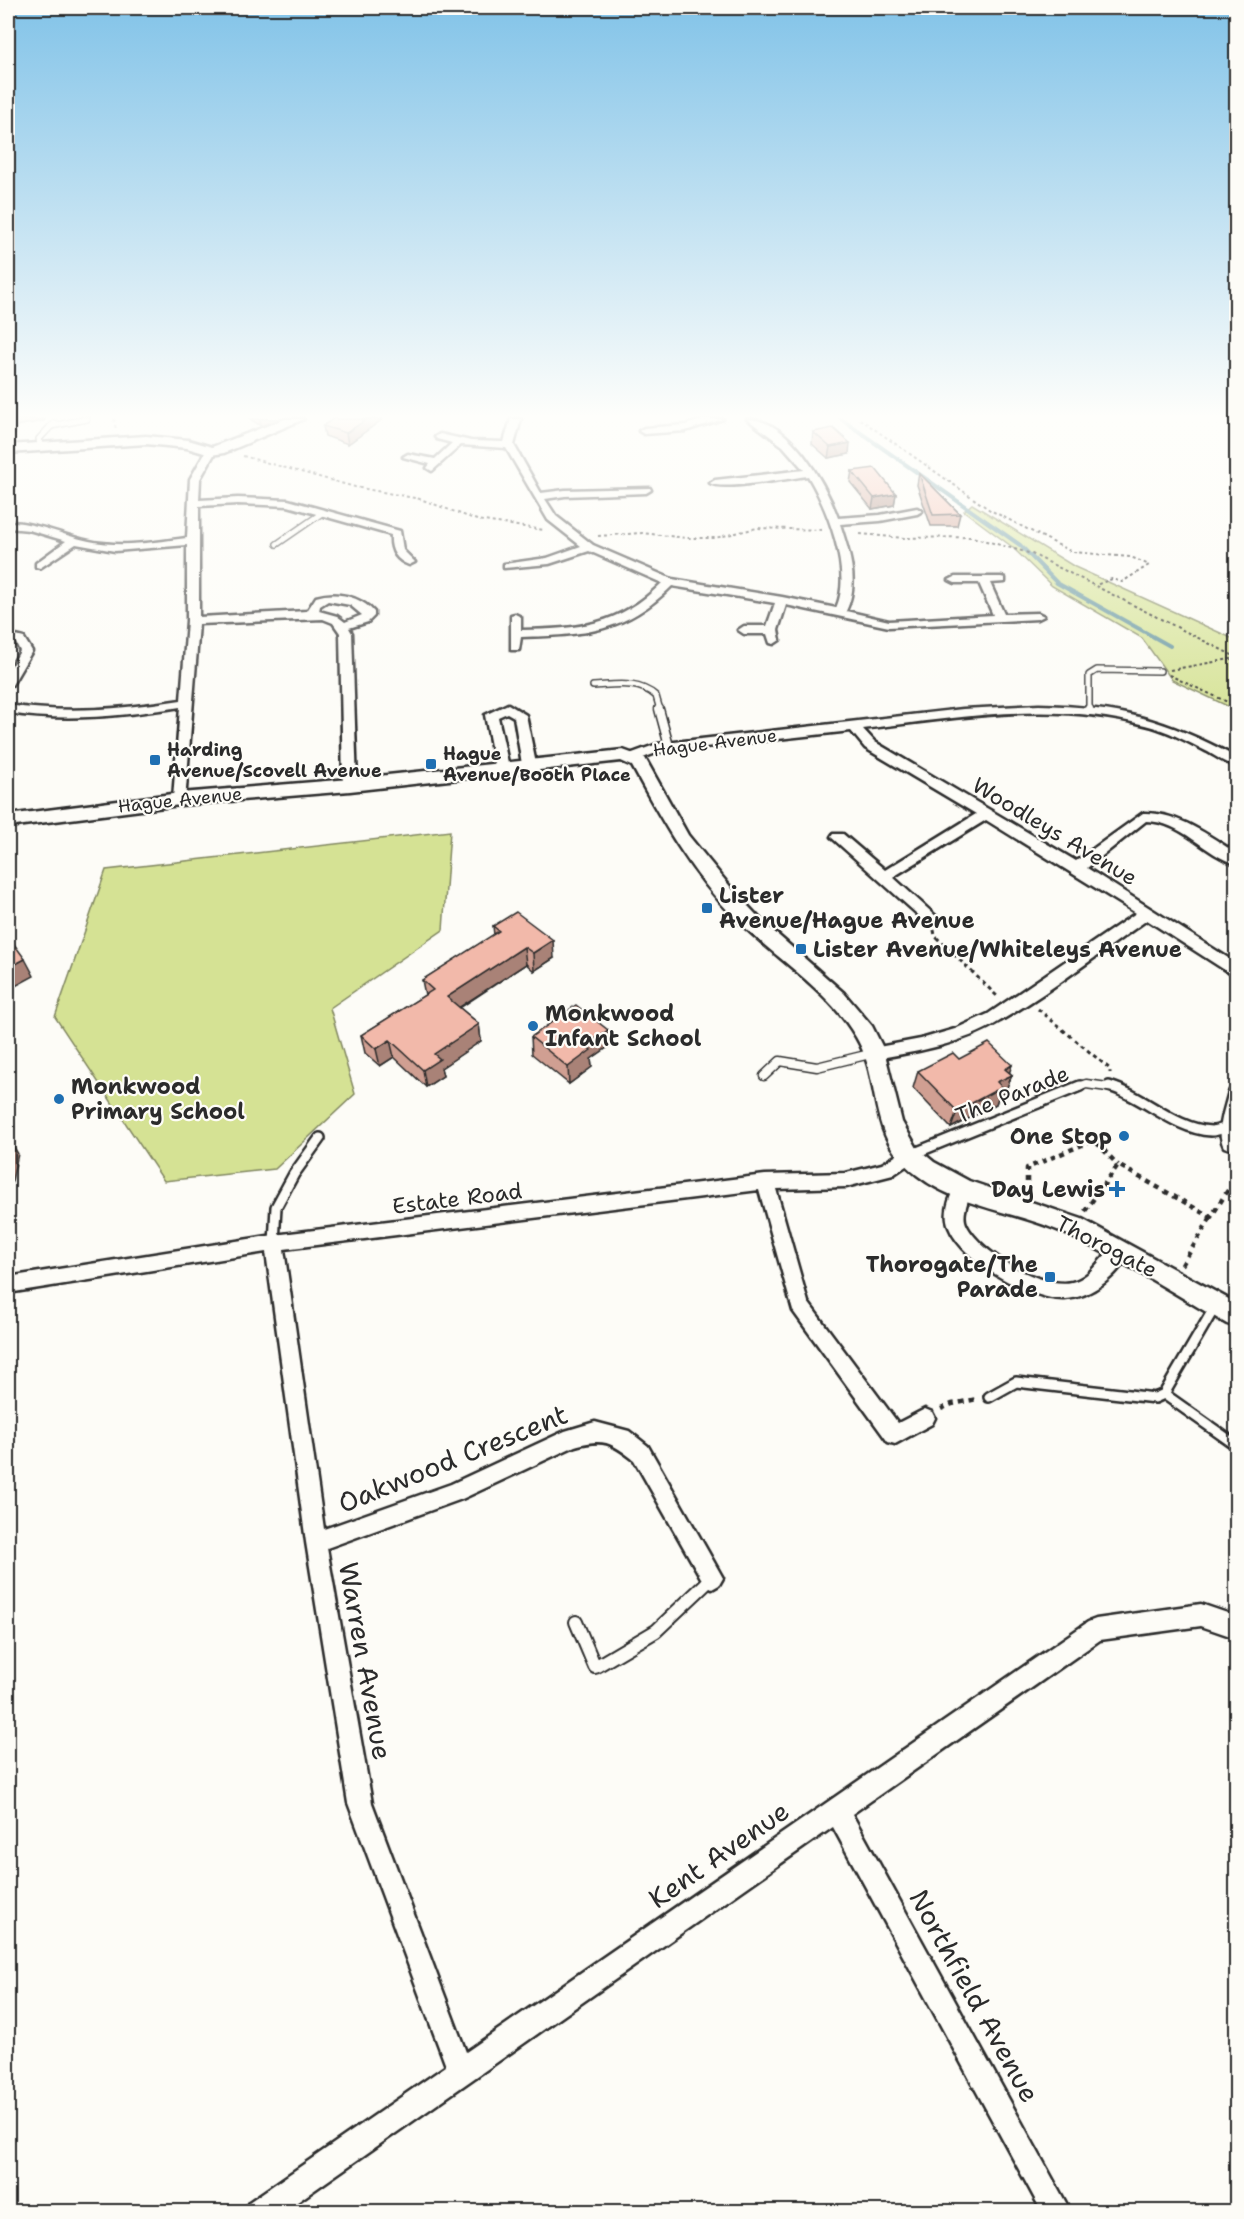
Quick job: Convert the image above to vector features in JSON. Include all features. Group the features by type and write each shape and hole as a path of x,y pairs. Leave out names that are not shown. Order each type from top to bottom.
{"street":[{"path":"180,798 185,703 193,621 193,523"},
{"path":"357,523 396,533 395,549 409,562"},
{"path":"557,523 589,547 669,582 782,600 890,624 1038,616"},
{"path":"835,523 850,589 848,599 840,612"},
{"path":"836,526 866,523"},
{"path":"8,525 31,526 75,540 119,548 192,541"},
{"path":"39,565 75,540"},
{"path":"508,566 563,558 589,547"},
{"path":"530,564 531,576"},
{"path":"955,580 1001,580"},
{"path":"983,580 1000,618"},
{"path":"515,634 586,630 612,623 647,606 669,582"},
{"path":"312,614 312,606 316,602 330,597 350,601 368,612 368,616 363,620 342,626"},
{"path":"744,630 773,635 782,600"},
{"path":"193,621 312,614 332,617 342,626 346,633 350,785"},
{"path":"515,617 515,647"},
{"path":"8,638 20,641 26,651 8,682"},
{"path":"8,709 92,714 134,711 185,703"},
{"path":"502,766 491,716 508,708 520,715 529,764"},
{"name":"Hague Avenue","path":"8,821 180,798 350,785 502,766 610,756 632,758 646,751 669,746 1000,710 1089,711 1159,725 1236,762"},
{"name":"Woodleys Avenue","path":"854,727 870,745 1077,868 1236,970"},
{"path":"632,758 639,762 682,838 740,911 782,952 819,981 865,1034 874,1053 890,1124 909,1155"},
{"path":"885,876 985,814"},
{"path":"1077,868 1143,818 1150,816 1169,821 1236,860"},
{"path":"838,837 931,918"},
{"path":"874,1053 921,1045 960,1033 1010,1009 1148,912"},
{"path":"1229,1135 1236,1095"},
{"name":"Estate Road","path":"8,1285 274,1243 765,1182 846,1180 887,1170 909,1155"},
{"name":"Thorogate","path":"909,1155 925,1169 962,1189 1027,1208 1074,1226 1226,1310"},
{"path":"765,1182 800,1305 895,1436 925,1418"},
{"path":"962,1189 957,1205 956,1220 963,1235 993,1261 1032,1286 1064,1292 1078,1288 1107,1269 1121,1252"},
{"name":"Warren Avenue","path":"274,1243 316,1542 360,1803 461,2072"},
{"name":"Oakwood Crescent","path":"316,1542 455,1492 572,1438 595,1431 622,1438 641,1453 712,1578"},
{"name":"Kent Avenue","path":"274,2207 461,2072 1096,1630 1201,1615 1236,1627"},
{"name":"Northfield Avenue","path":"837,1810 1057,2211"}],"lane":[{"path":"276,544 308,523"},
{"path":"1089,711 1089,675 1097,670 1160,671"},
{"path":"593,686 634,685 651,691 656,696 669,746"},
{"path":"764,1076 780,1061 817,1067 874,1053"},
{"name":"The Parade","path":"909,1155 1086,1084 1110,1085 1193,1127 1229,1135"},
{"path":"274,1243 276,1207 294,1174 320,1138"},
{"path":"989,1397 1016,1383 1155,1398 1164,1394 1226,1310"},
{"path":"1164,1394 1236,1445"},
{"path":"576,1622 595,1667 656,1631 712,1578"}],"path":[{"path":"493,523 586,538 642,532 687,538 716,538 757,528 836,526 904,538 972,537 1032,554 1236,658"},
{"path":"1015,523 1072,552 1131,557 1149,565 1122,582 1112,579 1095,585"},
{"path":"1160,671 1236,658"},
{"path":"1160,671 1236,705"},
{"path":"931,918 935,936 1010,1009"},
{"path":"1025,999 1110,1069 1110,1085"},
{"path":"1027,1208 1027,1168 1094,1140 1119,1165 1211,1217"},
{"path":"1173,1280 1234,1179 1236,1164"},
{"path":"1074,1226 1119,1165"},
{"path":"925,1418 952,1404 989,1397"}],"green space":[{"path":"980,523 1002,523 1075,567 1236,640 1236,710 1172,680 1142,638 1052,586 1011,546"},
{"path":"450,831 443,930 330,1008 355,1094 275,1169 164,1181 55,1017 106,870"}],"building":[{"path":"516,912 553,940 533,953 524,947 447,997 479,1024 434,1054 440,1059 423,1070 390,1040 376,1049 361,1035 433,990 422,980 499,931 493,926"},
{"path":"8,936 25,959 8,968"},
{"path":"576,1005 608,1030 586,1045 591,1050 568,1067 531,1037"},
{"path":"989,1043 1012,1065 1005,1069 1012,1075 997,1082 1002,1087 957,1111 918,1071 953,1053 959,1059"}],"waterway":[{"path":"988,523 1020,545 1057,583 1170,646"}],"place":[{"name":"Harding Avenue/Scovell Avenue","path":"155,760"},
{"name":"Hague Avenue/Booth Place","path":"431,764"},
{"name":"Lister Avenue/Hague Avenue","path":"707,908"},
{"name":"Lister Avenue/Whiteleys Avenue","path":"801,949"},
{"name":"Monkwood Infant School","path":"533,1026"},
{"name":"Monkwood Primary School","path":"59,1099"},
{"name":"One Stop","path":"1124,1136"},
{"name":"Day Lewis","path":"1117,1189"},
{"name":"Thorogate/The Parade","path":"1050,1277"}]}
